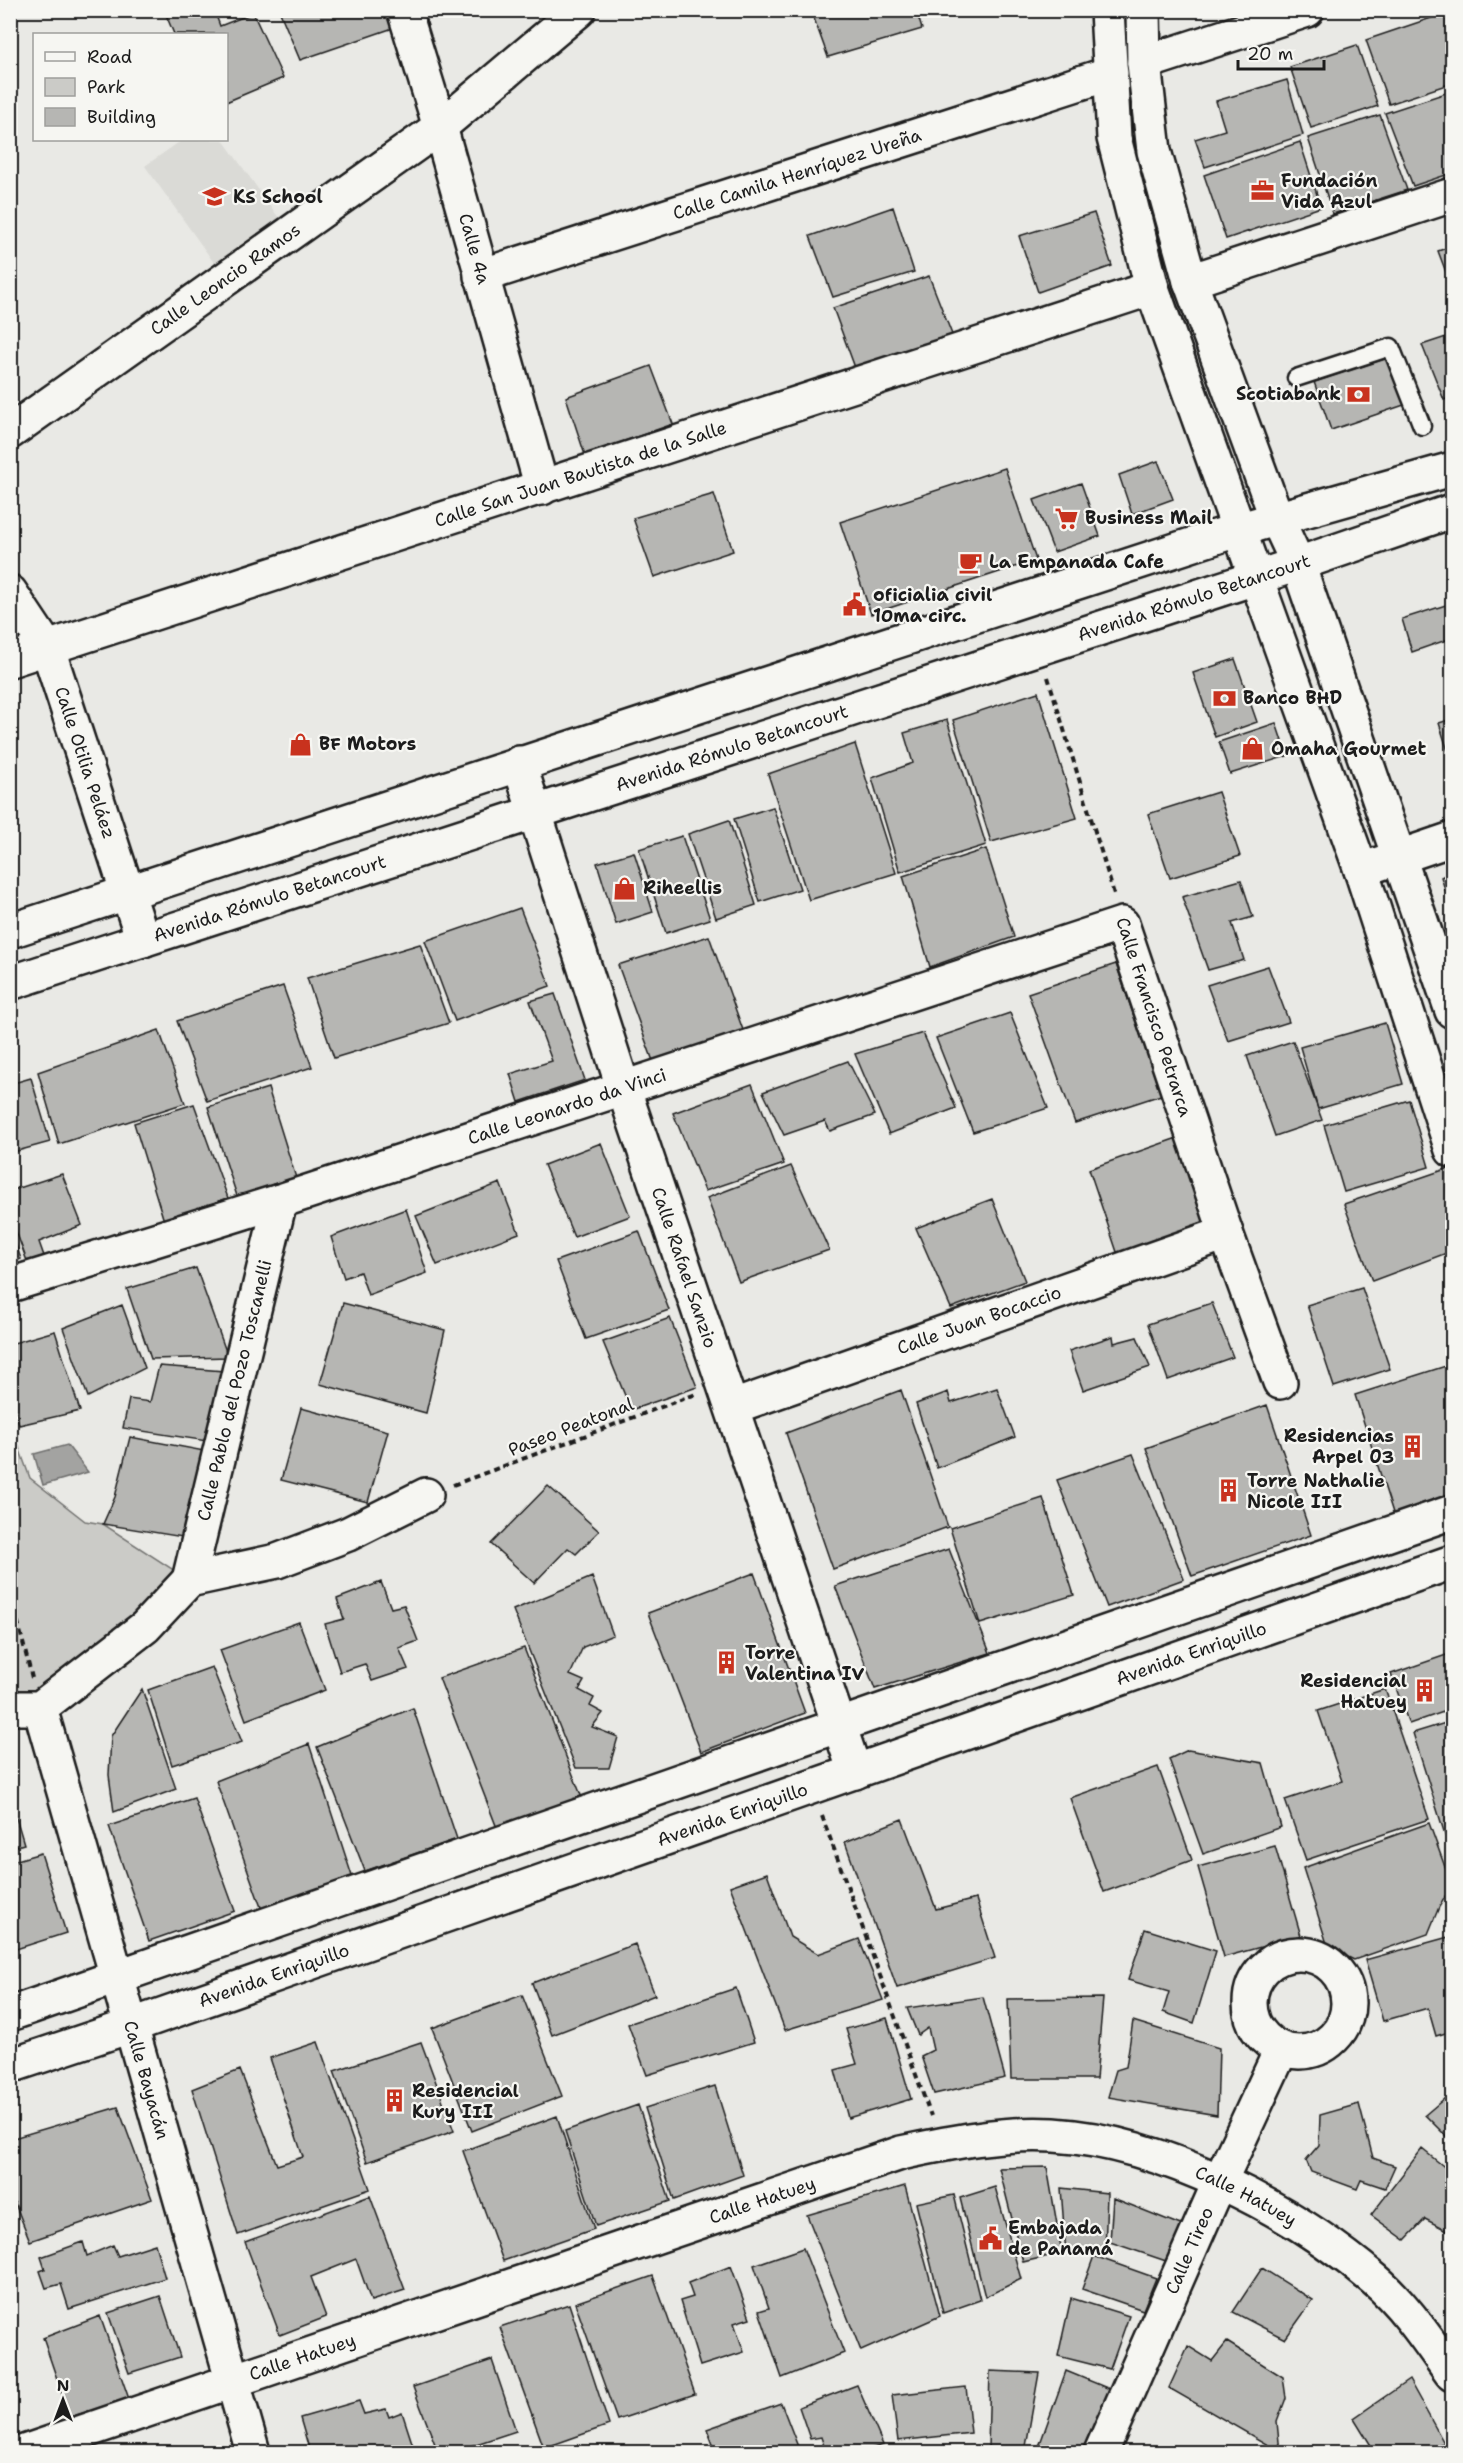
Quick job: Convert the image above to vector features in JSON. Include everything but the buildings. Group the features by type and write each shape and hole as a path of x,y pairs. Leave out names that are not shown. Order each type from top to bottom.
{"street":[{"name":"Calle 4a","path":"404,10 440,127 542,488"},
{"name":"Calle Leoncio Ramos","path":"10,432 440,127 579,10"},
{"path":"1107,10 1114,138 1152,288 1254,578 1361,870 1452,1150"},
{"path":"1143,10 1144,63 1154,151 1190,280 1277,519 1298,564 1452,1011"},
{"path":"1144,63 1307,10"},
{"name":"Calle Camila Henríquez Ureña","path":"481,276 1111,73"},
{"path":"1190,280 1452,195"},
{"name":"Calle San Juan Bautista de la Salle","path":"10,660 1152,288"},
{"path":"10,931 126,891 1237,530 1452,469"},
{"name":"Avenida Rómulo Betancourt","path":"10,983 1298,564 1452,511"},
{"name":"Calle Otilia Peláez","path":"10,592 48,649 142,940"},
{"name":"Calle Rafael Sanzio","path":"519,763 623,1087 855,1772"},
{"path":"1361,870 1452,839"},
{"name":"Calle Leonardo da Vinci","path":"10,1285 280,1201 1122,924"},
{"name":"Calle Francisco Petrarca","path":"1122,924 1226,1233 1280,1382"},
{"name":"Calle Pablo del Pozo Toscanelli","path":"189,1580 280,1201"},
{"name":"Calle Juan Bocaccio","path":"729,1395 1226,1233"},
{"path":"25,1708 145,1627 189,1580 277,1561 348,1534 426,1495"},
{"path":"10,2014 1452,1512"},
{"name":"Avenida Enriquillo","path":"10,2066 133,2025 1452,1562"},
{"name":"Calle Bayacán","path":"25,1708 133,2025 254,2452"},
{"name":"Calle Tireo","path":"1101,2452 1220,2181 1281,2050"},
{"name":"Calle Hatuey","path":"24,2452 901,2152 1001,2135 1056,2135 1113,2145 1220,2181 1313,2233 1376,2280 1420,2329 1452,2374"}],"lane":[{"path":"1296,378 1391,347 1422,426"}],"path":[{"name":"Calle Francisco Petrarca","path":"1039,648 1122,924"},
{"name":"Paseo Peatonal","path":"426,1495 729,1395"},
{"path":"10,1591 25,1708"},
{"path":"811,1787 941,2144"}],"shaded area":[{"name":"KS School","path":"181,141 224,141 286,228 222,274 145,166"},
{"path":"67,1445 88,1472 43,1485 34,1454"}],"green space":[{"path":"10,1423 30,1478 85,1521 103,1524 189,1580 40,1708 11,1708"}],"place":[{"name":"Fundación Vida Azul","path":"1263,191"},
{"name":"KS School","path":"215,197"},
{"name":"Scotiabank","path":"1359,394"},
{"name":"Business Mail","path":"1067,518"},
{"name":"La Empanada Cafe","path":"971,562"},
{"name":"oficialia civil 10ma circ.","path":"855,605"},
{"name":"Banco BHD","path":"1225,698"},
{"name":"BF Motors","path":"301,744"},
{"name":"Omaha Gourmet","path":"1253,749"},
{"name":"Riheellis","path":"625,888"},
{"name":"Residencias Arpel 03","path":"1412,1446"},
{"name":"Torre Nathalie Nicole III","path":"1229,1491"},
{"name":"Torre Valentina IV","path":"727,1663"},
{"name":"Residencial Hatuey","path":"1425,1691"},
{"name":"Residencial Kury III","path":"394,2101"},
{"name":"Embajada de Panamá","path":"990,2238"}]}
